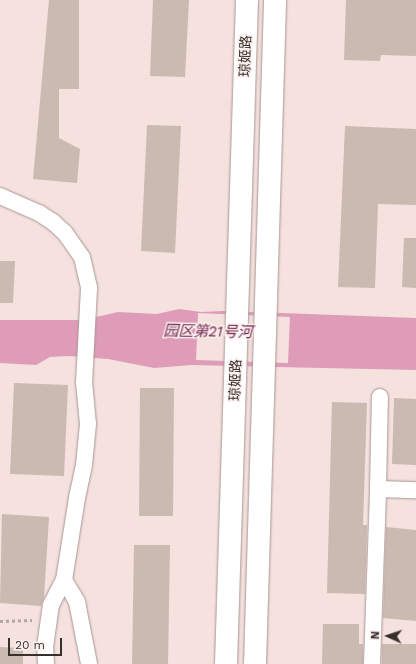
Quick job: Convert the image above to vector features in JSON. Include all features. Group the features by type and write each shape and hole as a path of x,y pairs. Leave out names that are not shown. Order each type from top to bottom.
{"main road":[{"name":"琼姬路","path":"226,664 246,0"},
{"name":"琼姬路","path":"255,664 275,0"}],"street":[{"path":"0,196 39,213 53,222 65,233 82,257 89,297 84,382 88,424 85,458 64,580 51,604 50,619 47,626 46,664"},
{"path":"372,664 380,397"},
{"path":"378,489 416,490"},
{"path":"64,580 77,602 89,664"}],"path":[{"path":"0,621 50,619"}],"water":[{"name":"园区第21号河","path":"179,309 201,312 223,311 416,318 416,370 191,365 154,368 108,359 69,356 50,357 36,365 0,363 0,320 83,320 118,312 157,314"}],"pier":[{"path":"198,313 290,317 288,363 196,360"}],"building":[{"path":"49,0 79,0 79,89 59,89 59,138 80,149 77,183 33,179"},
{"path":"153,0 189,0 185,77 150,76"},
{"path":"346,0 416,0 416,56 381,55 380,61 344,60"},
{"path":"147,125 181,126 175,253 141,251"},
{"path":"345,126 416,129 416,205 378,204 375,288 338,287"},
{"path":"404,238 416,238 416,288 402,287"},
{"path":"0,261 15,261 13,303 0,303"},
{"path":"14,383 68,385 64,476 10,474"},
{"path":"140,388 174,388 173,516 139,516"},
{"path":"394,398 416,399 416,465 392,464"},
{"path":"332,402 367,403 363,525 367,525 365,594 327,593"},
{"path":"2,514 49,517 44,598 41,606 0,603"},
{"path":"386,527 416,530 416,621 383,618"},
{"path":"134,545 170,545 168,664 132,664"},
{"path":"323,624 359,624 359,644 363,644 363,664 322,664"},
{"path":"382,644 416,644 416,664 382,664"},
{"path":"0,647 23,648 23,664 0,664"}]}
